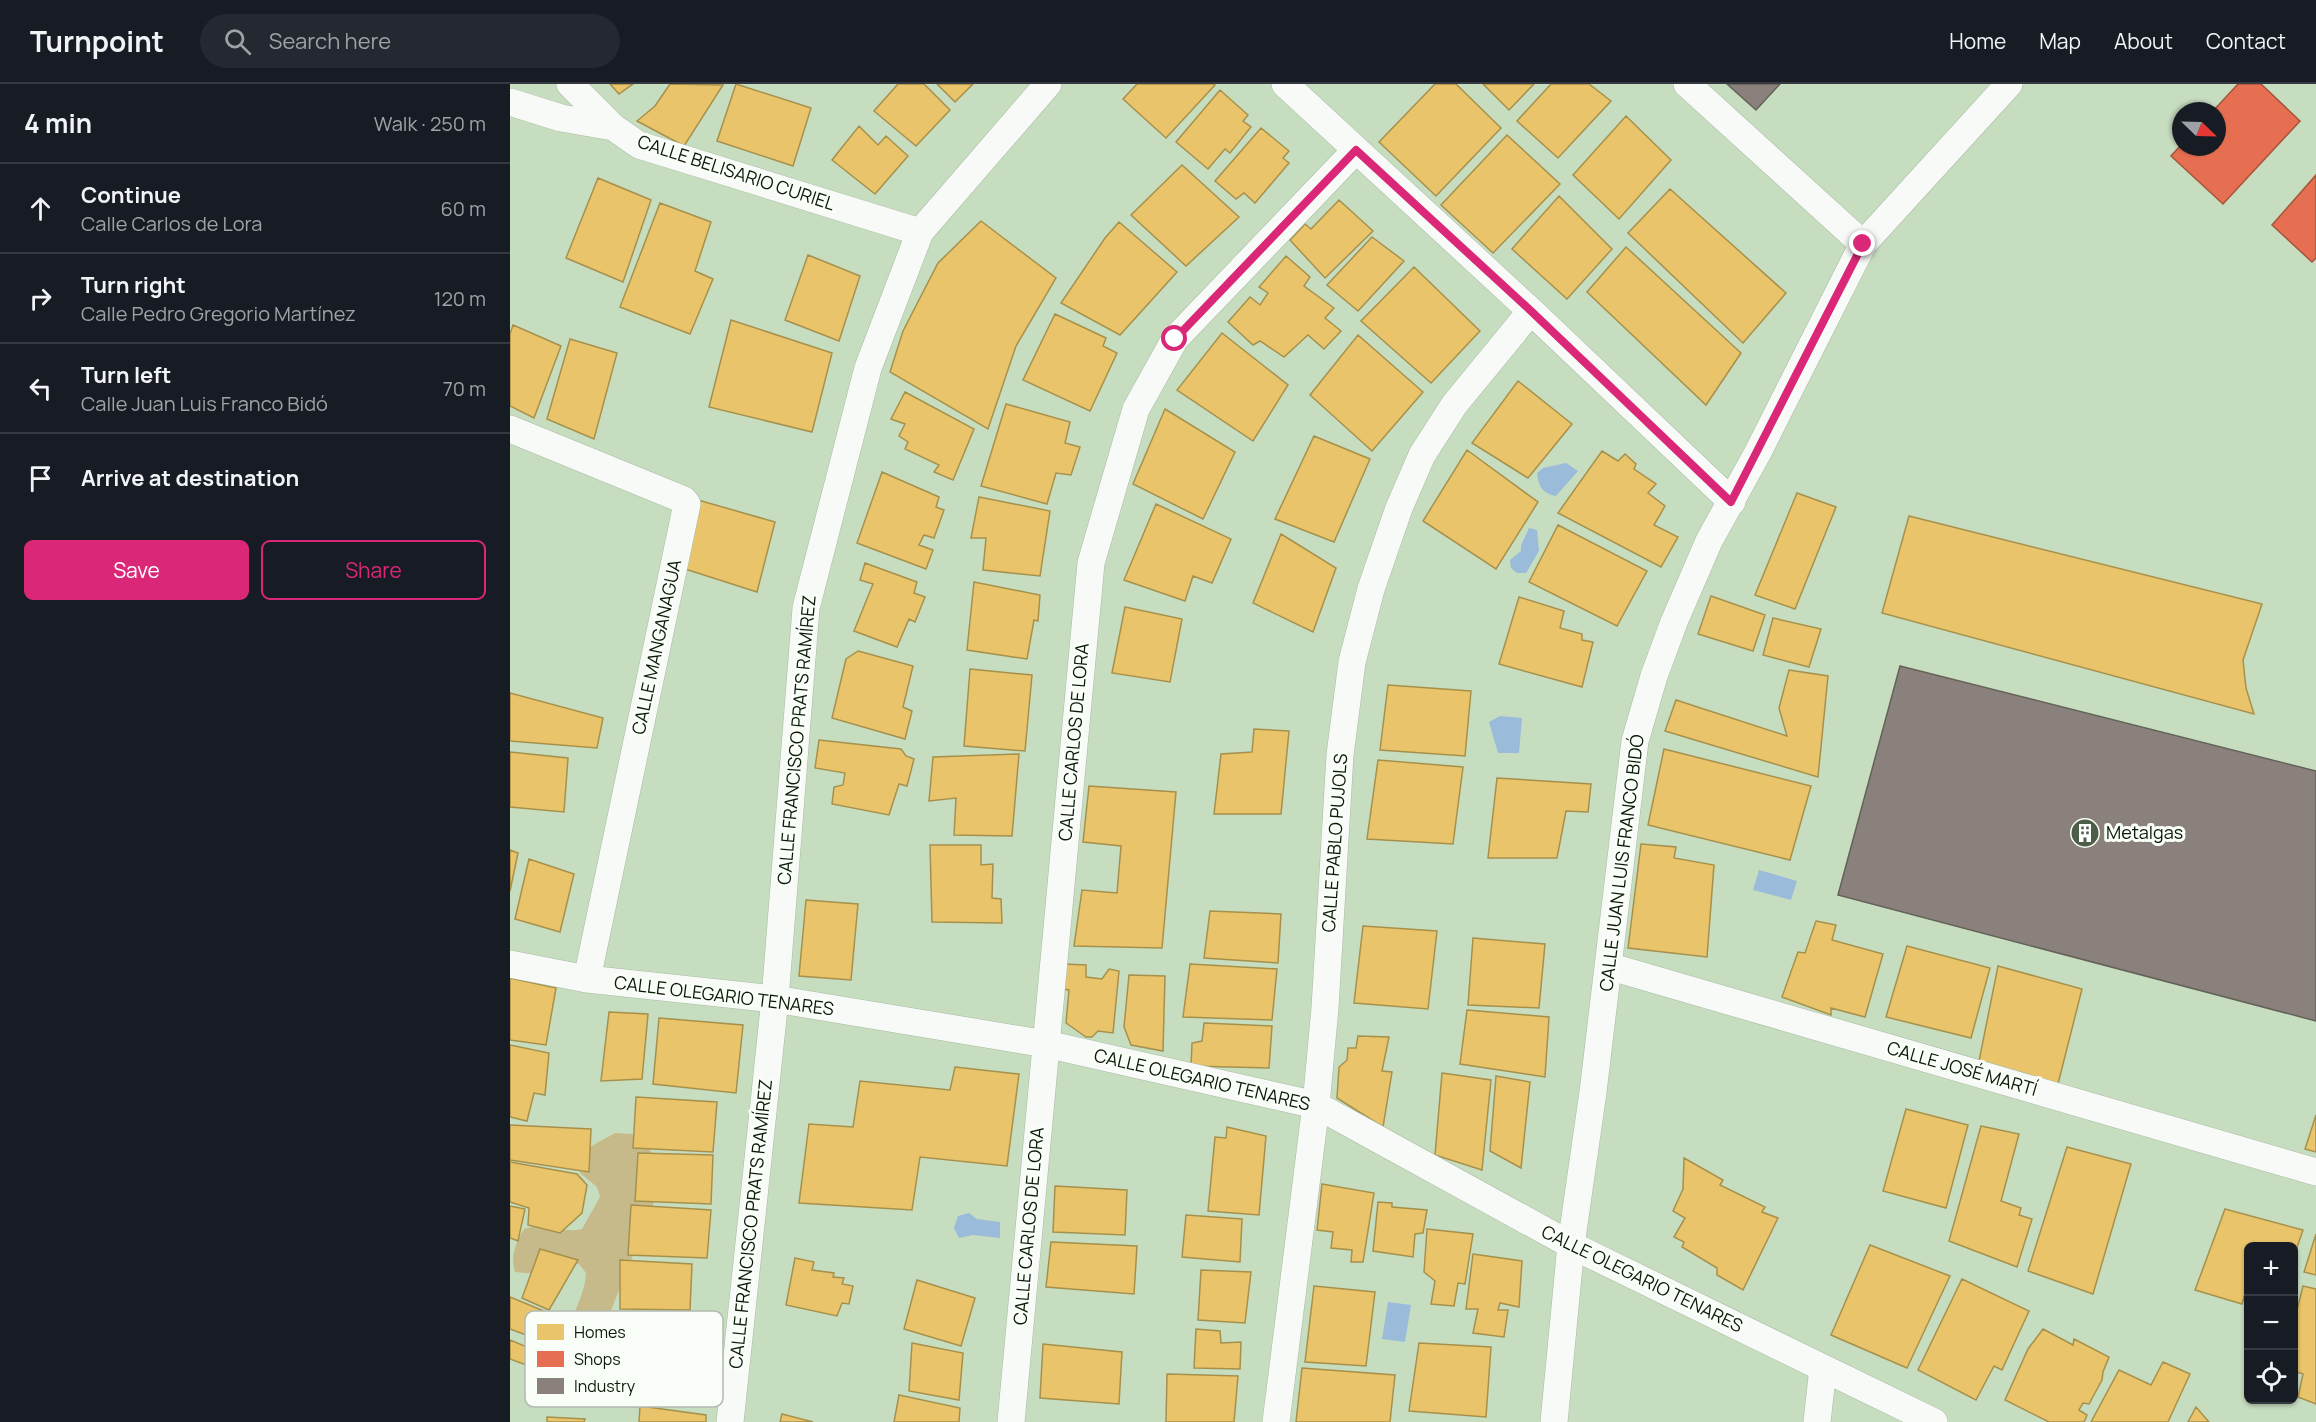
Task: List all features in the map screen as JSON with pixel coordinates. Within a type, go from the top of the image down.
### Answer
[{"type":"street","name":"CALLE BELISARIO CURIEL","points":[[570,84],[613,127],[639,145],[920,232]]},
{"type":"street","name":"CALLE FRANCISCO PRATS RAMÍREZ","points":[[730,1422],[775,999],[806,608],[868,368],[920,232],[1048,84]]},
{"type":"street","points":[[1285,84],[1531,311],[1731,502]]},
{"type":"street","points":[[1687,84],[1863,244]]},
{"type":"street","name":"CALLE JUAN LUIS FRANCO BIDÓ","points":[[1554,1422],[1571,1245],[1593,1092],[1635,741],[1654,676],[1674,622],[1709,541],[1863,244],[2009,84]]},
{"type":"street","points":[[510,102],[561,118],[613,127]]},
{"type":"street","name":"CALLE CARLOS DE LORA","points":[[1011,1422],[1091,563],[1136,409],[1175,339],[1356,150]]},
{"type":"street","name":"CALLE PABLO PUJOLS","points":[[1276,1422],[1316,1105],[1325,1008],[1340,755],[1352,662],[1371,589],[1399,508],[1422,455],[1454,405],[1531,311]]},
{"type":"street","name":"CALLE MANGANAGUA","points":[[510,429],[684,500],[687,504],[587,979]]},
{"type":"street","name":"CALLE OLEGARIO TENARES","points":[[510,964],[587,979],[775,999],[1046,1044],[1316,1105],[1571,1245],[1934,1422]]},
{"type":"street","name":"CALLE JOSÉ MARTÍ","points":[[1608,966],[2316,1172]]},
{"type":"street","points":[[1817,1422],[1823,1368]]},
{"type":"shaded area","points":[[615,1133],[632,1134],[643,1140],[650,1149],[657,1173],[653,1206],[611,1311],[575,1311],[586,1273],[579,1264],[569,1263],[537,1274],[515,1272],[514,1254],[516,1244],[524,1229],[539,1227],[582,1229],[600,1197],[597,1187],[580,1173],[583,1157],[595,1144]]},
{"type":"water","points":[[1566,463],[1578,471],[1556,496],[1544,491],[1540,486],[1537,473],[1543,468]]},
{"type":"water","points":[[1529,528],[1537,530],[1539,551],[1526,573],[1517,573],[1511,568],[1510,560],[1521,551],[1521,545]]},
{"type":"water","points":[[1500,716],[1522,718],[1519,753],[1498,753],[1489,722]]},
{"type":"water","points":[[1759,870],[1797,881],[1791,900],[1753,890]]},
{"type":"water","points":[[969,1213],[977,1219],[1000,1222],[1000,1238],[973,1235],[959,1238],[954,1228],[958,1216]]},
{"type":"water","points":[[1388,1302],[1411,1305],[1405,1342],[1382,1339]]},
{"type":"building: Homes","points":[[610,84],[633,84],[619,94]]},
{"type":"building: Homes","points":[[670,84],[723,85],[684,146],[637,121],[655,106]]},
{"type":"building: Homes","points":[[736,84],[811,108],[793,166],[717,141]]},
{"type":"building: Homes","points":[[898,84],[924,84],[950,110],[916,146],[874,111]]},
{"type":"building: Homes","points":[[937,84],[973,84],[955,102]]},
{"type":"building: Homes","points":[[1137,84],[1215,85],[1166,138],[1123,99]]},
{"type":"building: Homes","points":[[1435,84],[1456,84],[1501,128],[1436,196],[1379,142]]},
{"type":"building: Homes","points":[[1483,84],[1534,84],[1509,110]]},
{"type":"building: Homes","points":[[1551,84],[1589,84],[1611,101],[1558,158],[1517,121]]},
{"type":"building: Homes","points":[[1220,90],[1248,115],[1243,121],[1251,127],[1230,153],[1225,149],[1208,169],[1176,142]]},
{"type":"building: Homes","points":[[1626,116],[1671,160],[1619,219],[1573,175]]},
{"type":"building: Homes","points":[[859,126],[878,145],[886,136],[908,156],[875,194],[832,160]]},
{"type":"building: Homes","points":[[1261,128],[1289,151],[1283,158],[1289,163],[1255,203],[1244,193],[1236,199],[1215,181]]},
{"type":"building: Homes","points":[[1507,135],[1560,184],[1493,253],[1441,205]]},
{"type":"building: Homes","points":[[1182,165],[1239,217],[1186,266],[1131,215]]},
{"type":"building: Homes","points":[[598,178],[651,200],[623,282],[566,258]]},
{"type":"building: Homes","points":[[1670,189],[1786,293],[1743,343],[1628,233]]},
{"type":"building: Homes","points":[[1559,196],[1612,249],[1567,299],[1512,249]]},
{"type":"building: Homes","points":[[1339,200],[1373,231],[1325,278],[1290,240],[1305,224],[1311,229]]},
{"type":"building: Homes","points":[[660,203],[711,222],[695,271],[713,279],[690,334],[620,307]]},
{"type":"building: Homes","points":[[981,221],[1056,278],[1016,346],[988,429],[890,372],[903,331],[938,263]]},
{"type":"building: Homes","points":[[1119,222],[1177,272],[1120,335],[1061,303],[1105,238]]},
{"type":"building: Homes","points":[[1372,237],[1404,261],[1358,311],[1327,285]]},
{"type":"building: Homes","points":[[1626,247],[1741,353],[1706,405],[1587,292]]},
{"type":"building: Homes","points":[[808,255],[860,276],[839,341],[785,320]]},
{"type":"building: Homes","points":[[1286,256],[1310,277],[1304,286],[1334,308],[1325,318],[1341,331],[1324,349],[1308,335],[1284,357],[1260,341],[1253,345],[1228,322],[1250,297],[1260,305],[1268,293],[1259,287]]},
{"type":"building: Homes","points":[[1414,267],[1480,331],[1431,383],[1361,321]]},
{"type":"building: Homes","points":[[1055,314],[1106,338],[1103,346],[1117,353],[1090,411],[1023,380]]},
{"type":"building: Homes","points":[[731,320],[832,353],[812,432],[709,407]]},
{"type":"building: Homes","points":[[513,325],[561,346],[534,418],[510,406],[510,334]]},
{"type":"building: Homes","points":[[1222,333],[1288,385],[1253,441],[1177,390]]},
{"type":"building: Homes","points":[[1358,335],[1423,392],[1372,451],[1310,395]]},
{"type":"building: Homes","points":[[570,339],[617,353],[594,439],[547,419]]},
{"type":"building: Homes","points":[[1518,381],[1572,424],[1528,478],[1472,443]]},
{"type":"building: Homes","points":[[905,392],[974,429],[953,480],[934,472],[939,465],[905,449],[908,442],[899,436],[905,424],[891,419]]},
{"type":"building: Homes","points":[[1006,404],[1070,422],[1065,443],[1080,447],[1071,475],[1056,473],[1047,504],[981,486]]},
{"type":"building: Homes","points":[[1165,409],[1235,452],[1203,519],[1133,484]]},
{"type":"building: Homes","points":[[1314,436],[1370,459],[1334,542],[1275,519]]},
{"type":"building: Homes","points":[[1467,450],[1538,502],[1496,569],[1423,521]]},
{"type":"building: Homes","points":[[1602,451],[1618,461],[1625,454],[1636,464],[1634,469],[1656,484],[1648,493],[1665,506],[1654,525],[1678,537],[1661,567],[1558,513]]},
{"type":"building: Homes","points":[[882,472],[939,497],[936,507],[944,510],[934,538],[924,535],[919,545],[933,550],[926,569],[857,543]]},
{"type":"building: Homes","points":[[1797,493],[1836,507],[1795,609],[1755,595]]},
{"type":"building: Homes","points":[[979,497],[1050,511],[1040,576],[983,570],[986,538],[971,538]]},
{"type":"building: Homes","points":[[698,500],[775,522],[757,592],[685,569]]},
{"type":"building: Homes","points":[[1156,504],[1231,539],[1212,583],[1193,576],[1185,601],[1124,580]]},
{"type":"building: Homes","points":[[1909,516],[2262,604],[2243,660],[2246,688],[2254,714],[1882,613]]},
{"type":"building: Homes","points":[[1558,525],[1647,571],[1617,626],[1529,582]]},
{"type":"building: Homes","points":[[1281,534],[1336,568],[1313,632],[1253,603]]},
{"type":"building: Homes","points":[[865,563],[917,582],[914,593],[925,597],[915,622],[909,619],[897,647],[854,631],[873,584],[860,580]]},
{"type":"building: Homes","points":[[974,582],[1040,595],[1038,621],[1034,620],[1027,659],[967,650]]},
{"type":"building: Homes","points":[[1711,596],[1765,615],[1753,651],[1698,634]]},
{"type":"building: Homes","points":[[1519,597],[1564,611],[1560,628],[1582,634],[1582,640],[1593,642],[1582,687],[1499,664]]},
{"type":"building: Homes","points":[[1125,607],[1182,619],[1170,682],[1112,673]]},
{"type":"building: Homes","points":[[1773,618],[1821,629],[1809,667],[1763,655]]},
{"type":"building: Homes","points":[[858,651],[913,666],[903,707],[912,711],[905,739],[832,718],[846,659]]},
{"type":"building: Homes","points":[[970,669],[1032,675],[1025,751],[964,746]]},
{"type":"building: Homes","points":[[1789,670],[1828,676],[1818,777],[1665,731],[1676,700],[1787,736],[1779,708]]},
{"type":"building: Homes","points":[[1388,685],[1471,691],[1465,756],[1380,750]]},
{"type":"building: Homes","points":[[510,693],[603,718],[597,748],[510,741]]},
{"type":"building: Homes","points":[[1254,729],[1289,731],[1281,814],[1214,814],[1221,754],[1252,752]]},
{"type":"building: Homes","points":[[819,740],[901,749],[906,756],[914,759],[907,786],[899,784],[889,815],[832,804],[834,787],[843,785],[845,773],[815,768]]},
{"type":"building: Homes","points":[[1664,749],[1811,786],[1790,860],[1648,825]]},
{"type":"building: Homes","points":[[510,752],[568,758],[564,812],[510,807]]},
{"type":"building: Homes","points":[[1019,754],[1012,836],[954,835],[956,798],[929,801],[933,757]]},
{"type":"building: Homes","points":[[1378,760],[1463,767],[1453,844],[1367,839]]},
{"type":"building: Homes","points":[[1497,778],[1591,784],[1588,812],[1566,811],[1557,858],[1488,858]]},
{"type":"building: Homes","points":[[1089,786],[1176,792],[1162,948],[1074,946],[1082,890],[1117,893],[1121,846],[1083,842]]},
{"type":"building: Homes","points":[[1641,844],[1676,847],[1674,858],[1714,865],[1707,957],[1628,948]]},
{"type":"building: Homes","points":[[930,845],[981,845],[981,865],[993,864],[992,898],[1001,899],[1002,923],[932,922]]},
{"type":"building: Homes","points":[[510,850],[518,853],[510,891]]},
{"type":"building: Homes","points":[[529,859],[574,874],[560,932],[515,919]]},
{"type":"building: Homes","points":[[806,900],[858,904],[851,980],[799,976]]},
{"type":"building: Homes","points":[[1210,911],[1281,914],[1278,963],[1204,958]]},
{"type":"building: Homes","points":[[1816,921],[1836,925],[1832,940],[1883,954],[1865,1017],[1831,1008],[1831,1015],[1782,997],[1798,952],[1805,953]]},
{"type":"building: Homes","points":[[1363,926],[1437,931],[1428,1009],[1354,1003]]},
{"type":"building: Homes","points":[[1473,938],[1545,944],[1539,1008],[1468,1005]]},
{"type":"building: Homes","points":[[1907,946],[1990,968],[1971,1038],[1886,1017]]},
{"type":"building: Homes","points":[[1064,964],[1086,965],[1086,977],[1102,979],[1109,969],[1119,971],[1113,1033],[1098,1031],[1092,1037],[1086,1037],[1066,1023],[1069,990],[1062,989]]},
{"type":"building: Homes","points":[[1190,964],[1277,969],[1272,1020],[1183,1017]]},
{"type":"building: Homes","points":[[1998,966],[2082,989],[2058,1084],[1979,1061]]},
{"type":"building: Homes","points":[[1129,975],[1165,976],[1163,1051],[1131,1045],[1124,1027]]},
{"type":"building: Homes","points":[[510,978],[556,988],[546,1045],[510,1040]]},
{"type":"building: Homes","points":[[1467,1010],[1549,1017],[1545,1077],[1460,1064]]},
{"type":"building: Homes","points":[[609,1012],[648,1014],[642,1079],[601,1081]]},
{"type":"building: Homes","points":[[659,1018],[743,1025],[736,1093],[653,1084]]},
{"type":"building: Homes","points":[[1204,1023],[1272,1026],[1269,1068],[1191,1066],[1192,1043],[1202,1041]]},
{"type":"building: Homes","points":[[1358,1036],[1389,1037],[1382,1071],[1392,1072],[1383,1127],[1337,1098],[1339,1067],[1347,1060],[1348,1048],[1356,1048]]},
{"type":"building: Homes","points":[[510,1045],[549,1053],[545,1095],[534,1093],[527,1121],[510,1117]]},
{"type":"building: Homes","points":[[955,1067],[1019,1074],[1007,1166],[920,1157],[912,1210],[799,1203],[809,1124],[853,1127],[860,1081],[950,1090]]},
{"type":"building: Homes","points":[[1442,1073],[1491,1080],[1482,1170],[1435,1155]]},
{"type":"building: Homes","points":[[1496,1076],[1530,1082],[1521,1168],[1490,1151]]},
{"type":"building: Homes","points":[[636,1097],[717,1102],[713,1152],[633,1148]]},
{"type":"building: Homes","points":[[1906,1109],[1968,1125],[1946,1208],[1883,1191]]},
{"type":"building: Homes","points":[[2316,1115],[2316,1152],[2305,1149]]},
{"type":"building: Homes","points":[[510,1125],[591,1129],[589,1172],[510,1160]]},
{"type":"building: Homes","points":[[1981,1126],[2019,1134],[2001,1201],[2021,1208],[2019,1215],[2032,1219],[2017,1267],[1949,1241]]},
{"type":"building: Homes","points":[[1227,1127],[1266,1136],[1259,1215],[1208,1211],[1215,1137],[1226,1138]]},
{"type":"building: Homes","points":[[2067,1147],[2131,1164],[2093,1294],[2028,1271]]},
{"type":"building: Homes","points":[[638,1153],[713,1155],[711,1204],[635,1201]]},
{"type":"building: Homes","points":[[1684,1158],[1723,1180],[1720,1185],[1765,1207],[1762,1212],[1778,1218],[1743,1290],[1717,1275],[1717,1268],[1682,1247],[1684,1242],[1674,1237],[1685,1218],[1673,1211],[1683,1189]]},
{"type":"building: Homes","points":[[510,1162],[577,1174],[587,1185],[582,1213],[560,1233],[528,1225],[529,1208],[510,1202]]},
{"type":"building: Homes","points":[[1322,1184],[1374,1193],[1363,1262],[1351,1262],[1352,1250],[1331,1248],[1333,1232],[1317,1230]]},
{"type":"building: Homes","points":[[1055,1186],[1127,1190],[1125,1235],[1053,1232]]},
{"type":"building: Homes","points":[[1378,1202],[1392,1203],[1392,1207],[1427,1210],[1423,1233],[1415,1234],[1413,1257],[1373,1251]]},
{"type":"building: Homes","points":[[631,1205],[711,1210],[707,1258],[628,1255]]},
{"type":"building: Homes","points":[[510,1206],[525,1209],[518,1241],[510,1238]]},
{"type":"building: Homes","points":[[2225,1209],[2303,1230],[2298,1244],[2298,1242],[2244,1242],[2242,1304],[2195,1290]]},
{"type":"building: Homes","points":[[1186,1215],[1242,1219],[1240,1262],[1182,1257]]},
{"type":"building: Homes","points":[[1427,1229],[1473,1234],[1465,1284],[1458,1283],[1454,1306],[1431,1304],[1435,1281],[1424,1272]]},
{"type":"building: Homes","points":[[2316,1234],[2316,1275],[2304,1272]]},
{"type":"building: Homes","points":[[1051,1242],[1137,1246],[1134,1294],[1046,1287]]},
{"type":"building: Homes","points":[[1870,1245],[1950,1276],[1907,1368],[1831,1335]]},
{"type":"building: Homes","points":[[540,1249],[578,1260],[549,1310],[522,1298]]},
{"type":"building: Homes","points":[[1473,1254],[1522,1261],[1519,1307],[1500,1303],[1498,1310],[1508,1310],[1504,1337],[1473,1333],[1478,1309],[1466,1309]]},
{"type":"building: Homes","points":[[795,1258],[814,1262],[812,1270],[834,1273],[833,1277],[844,1278],[842,1284],[853,1286],[849,1304],[842,1303],[837,1316],[786,1305]]},
{"type":"building: Homes","points":[[620,1260],[692,1264],[690,1310],[620,1309]]},
{"type":"building: Homes","points":[[1201,1270],[1251,1272],[1245,1323],[1198,1320]]},
{"type":"building: Homes","points":[[1962,1279],[2029,1311],[2002,1370],[1994,1366],[1976,1400],[1918,1370]]},
{"type":"building: Homes","points":[[917,1280],[975,1298],[961,1346],[904,1329]]},
{"type":"building: Homes","points":[[1314,1286],[1375,1292],[1366,1366],[1305,1362]]},
{"type":"building: Homes","points":[[2303,1286],[2316,1289],[2316,1404],[2298,1397],[2303,1374],[2298,1372],[2298,1306]]},
{"type":"building: Homes","points":[[510,1297],[544,1311],[525,1311],[525,1335],[510,1329]]},
{"type":"building: Homes","points":[[1196,1329],[1220,1331],[1221,1343],[1241,1342],[1240,1369],[1194,1368]]},
{"type":"building: Homes","points":[[2043,1329],[2073,1345],[2074,1339],[2109,1357],[2102,1380],[2089,1404],[2083,1403],[2079,1410],[2087,1415],[2084,1422],[2049,1422],[2005,1400],[2028,1349]]},
{"type":"building: Homes","points":[[510,1340],[525,1346],[525,1365],[510,1359]]},
{"type":"building: Homes","points":[[912,1343],[963,1353],[959,1400],[909,1391]]},
{"type":"building: Homes","points":[[1419,1343],[1491,1347],[1486,1417],[1409,1411]]},
{"type":"building: Homes","points":[[1043,1344],[1122,1352],[1119,1404],[1040,1398]]},
{"type":"building: Homes","points":[[2163,1362],[2190,1374],[2168,1422],[2091,1422],[2119,1370],[2151,1385]]},
{"type":"building: Homes","points":[[1302,1368],[1395,1375],[1390,1422],[1296,1422]]},
{"type":"building: Homes","points":[[1167,1374],[1238,1376],[1234,1422],[1166,1422]]},
{"type":"building: Homes","points":[[899,1395],[960,1408],[959,1422],[894,1422]]},
{"type":"building: Homes","points":[[640,1407],[706,1415],[706,1422],[639,1422]]},
{"type":"building: Homes","points":[[2196,1407],[2209,1422],[2188,1422]]},
{"type":"building: Homes","points":[[782,1414],[813,1422],[780,1422]]},
{"type":"building: Homes","points":[[547,1417],[585,1419],[584,1422],[547,1422]]},
{"type":"building: Shops","points":[[2238,84],[2261,84],[2300,121],[2223,204],[2171,156],[2226,156],[2226,102],[2221,102]]},
{"type":"building: Shops","points":[[2316,175],[2316,258],[2312,262],[2272,225]]},
{"type":"building: Industry","points":[[1727,84],[1780,84],[1756,110]]},
{"type":"building: Industry","name":"Metalgas","points":[[1900,666],[2316,771],[2316,1021],[1838,895]]},
{"type":"place","name":"Metalgas","points":[[2085,833]]},
{"type":"route","points":[[1175,339],[1356,150],[1531,311],[1731,502],[1863,244]]}]
